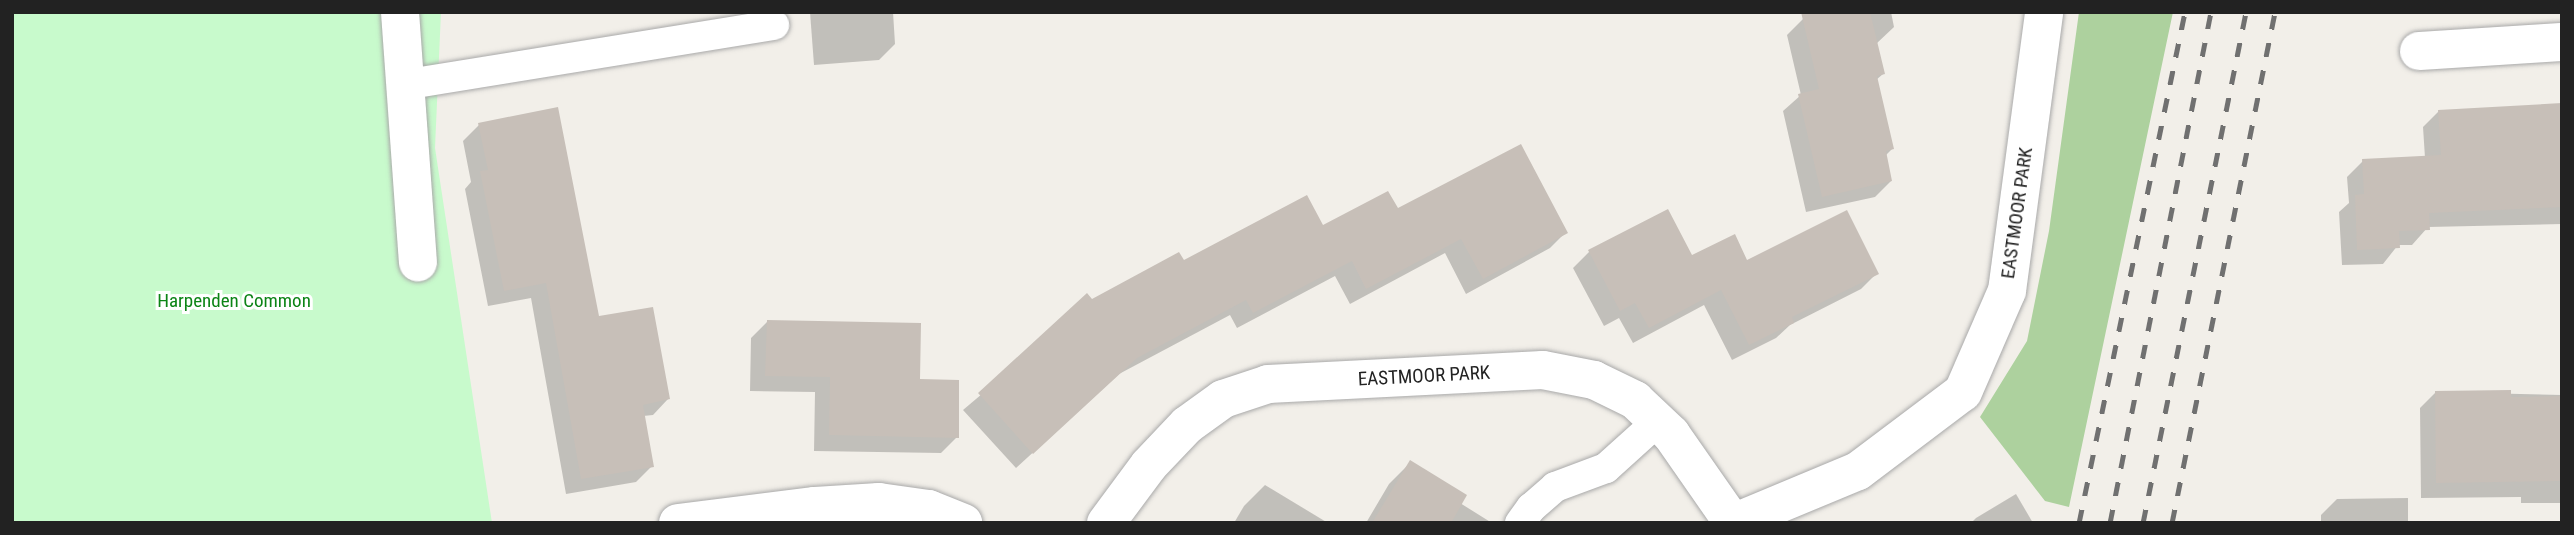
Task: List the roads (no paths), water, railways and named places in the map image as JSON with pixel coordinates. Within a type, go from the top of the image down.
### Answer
[{"type":"street","points":[[400,12],[403,85],[418,262]]},
{"type":"street","name":"EASTMOOR PARK","points":[[1106,523],[1149,465],[1187,425],[1223,399],[1268,384],[1543,370],[1594,380],[1635,400],[1671,433],[1733,523],[1858,471],[1963,392],[2007,291],[2044,12]]},
{"type":"street","points":[[2419,51],[2562,42]]},
{"type":"street","points":[[678,523],[815,506],[879,502],[929,509],[963,523]]},
{"type":"lane","points":[[403,85],[774,25]]},
{"type":"lane","points":[[1520,523],[1555,487],[1606,468],[1658,421]]},
{"type":"railway","points":[[2079,523],[2185,12]]},
{"type":"railway","points":[[2110,523],[2211,12]]},
{"type":"railway","points":[[2143,523],[2246,12]]},
{"type":"railway","points":[[2172,523],[2275,12]]},
{"type":"park label","name":"Harpenden Common","points":[[234,301]]}]
